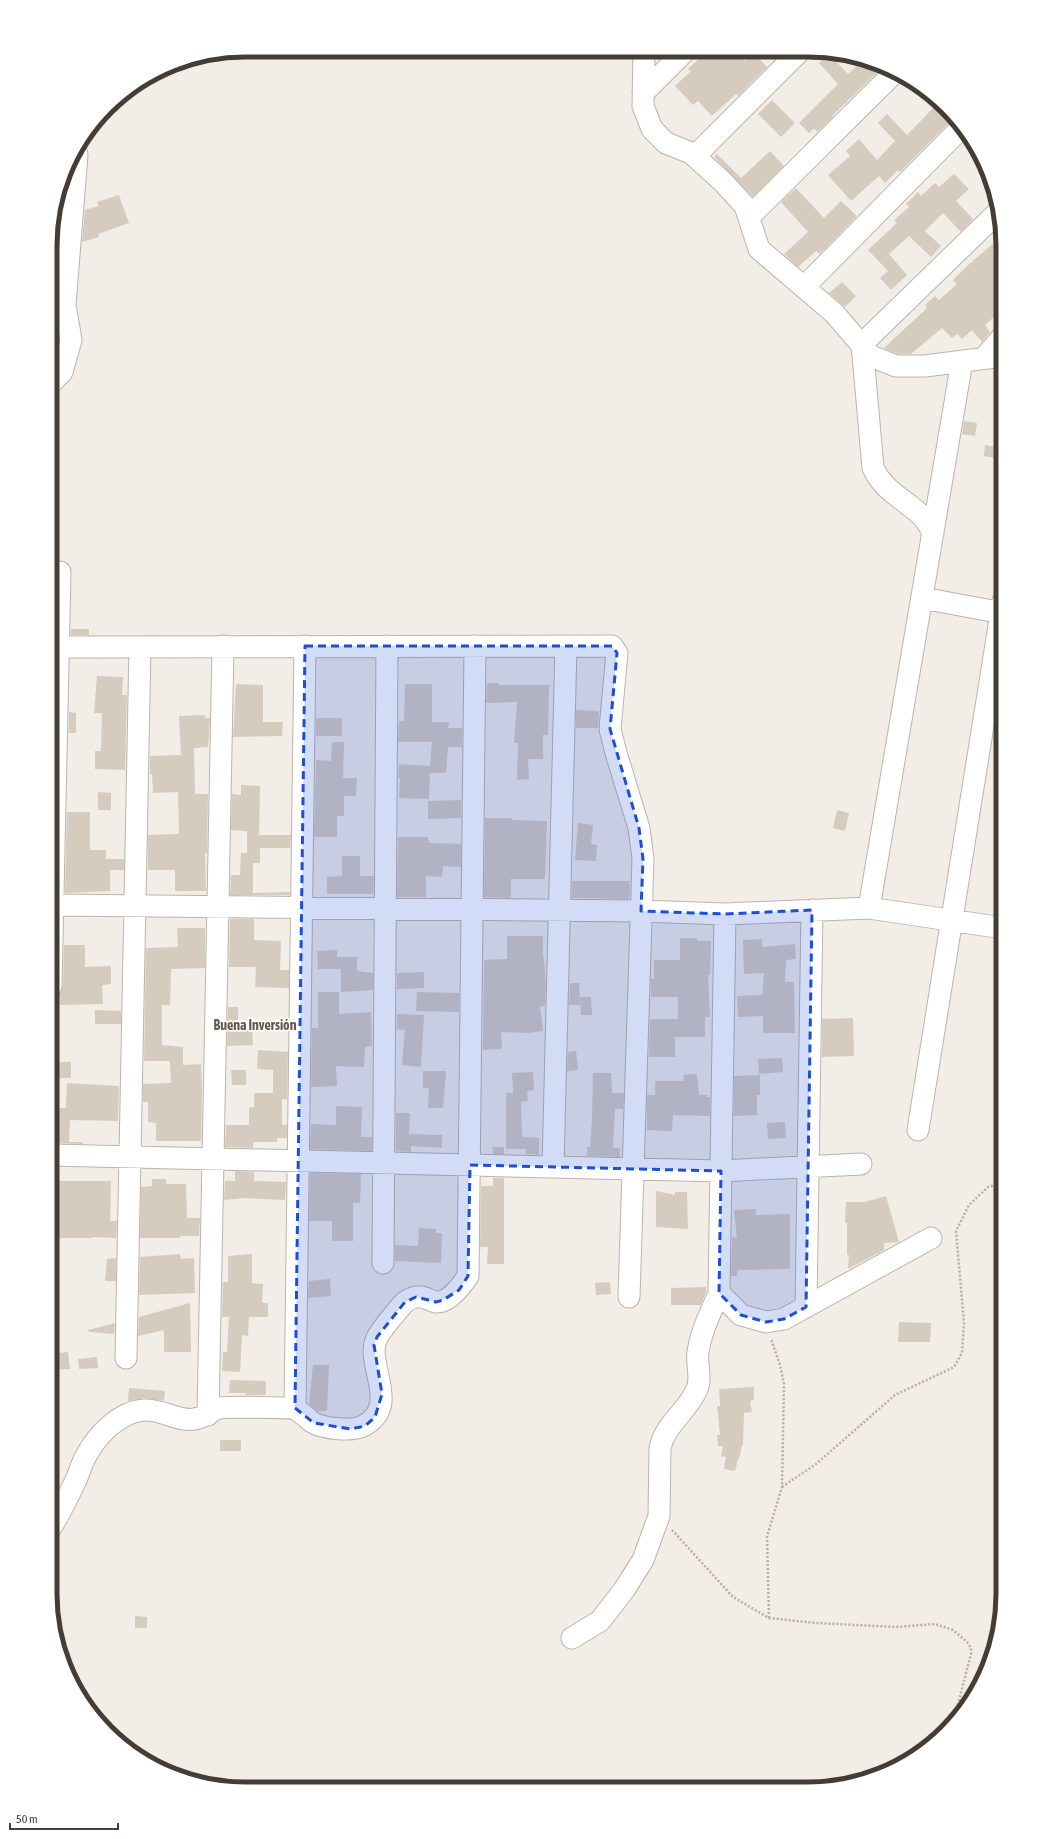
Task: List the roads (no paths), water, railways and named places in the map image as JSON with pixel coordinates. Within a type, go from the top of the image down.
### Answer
[{"type":"street","points":[[644,57],[643,106],[652,128],[666,143],[695,156],[723,182],[745,206],[759,248],[834,313],[871,356],[896,366],[925,366],[993,357]]},
{"type":"street","points":[[643,94],[679,57]]},
{"type":"street","points":[[695,156],[794,57]]},
{"type":"street","points":[[749,217],[891,76]]},
{"type":"street","points":[[804,287],[958,131]]},
{"type":"street","points":[[57,377],[62,372],[71,340],[65,305],[77,161]]},
{"type":"street","points":[[862,344],[993,216]]},
{"type":"street","points":[[862,344],[873,468],[879,481],[924,518],[933,533]]},
{"type":"street","points":[[869,908],[962,361]]},
{"type":"street","points":[[57,697],[60,572]]},
{"type":"street","points":[[922,598],[996,608]]},
{"type":"street","points":[[208,1415],[223,646]]},
{"type":"street","points":[[295,1408],[305,646]]},
{"type":"street","points":[[383,1263],[387,646]]},
{"type":"street","points":[[57,1517],[86,1456],[101,1435],[113,1423],[127,1415],[143,1410],[161,1411],[182,1418],[194,1420],[208,1415],[220,1408],[295,1408],[314,1423],[333,1428],[350,1429],[364,1426],[375,1417],[380,1408],[382,1394],[374,1345],[377,1337],[405,1302],[416,1296],[424,1297],[436,1302],[443,1300],[459,1290],[468,1276],[475,646]]},
{"type":"street","points":[[553,1167],[566,646]]},
{"type":"street","points":[[57,647],[612,646],[617,653],[610,729],[639,828],[643,859],[630,1297]]},
{"type":"street","points":[[918,1130],[996,646]]},
{"type":"street","points":[[126,1358],[140,647]]},
{"type":"street","points":[[57,905],[642,911],[724,914],[869,908],[996,927]]},
{"type":"street","points":[[806,1307],[812,910]]},
{"type":"street","points":[[572,1638],[600,1621],[624,1590],[643,1560],[659,1516],[660,1448],[662,1437],[669,1426],[693,1397],[698,1387],[698,1353],[703,1331],[719,1293],[724,914]]},
{"type":"street","points":[[57,1155],[721,1171],[861,1164]]},
{"type":"street","points":[[719,1293],[741,1315],[766,1322],[784,1319],[931,1238]]},
{"type":"district","name":"Buena Inversión","points":[[255,1025]]}]
